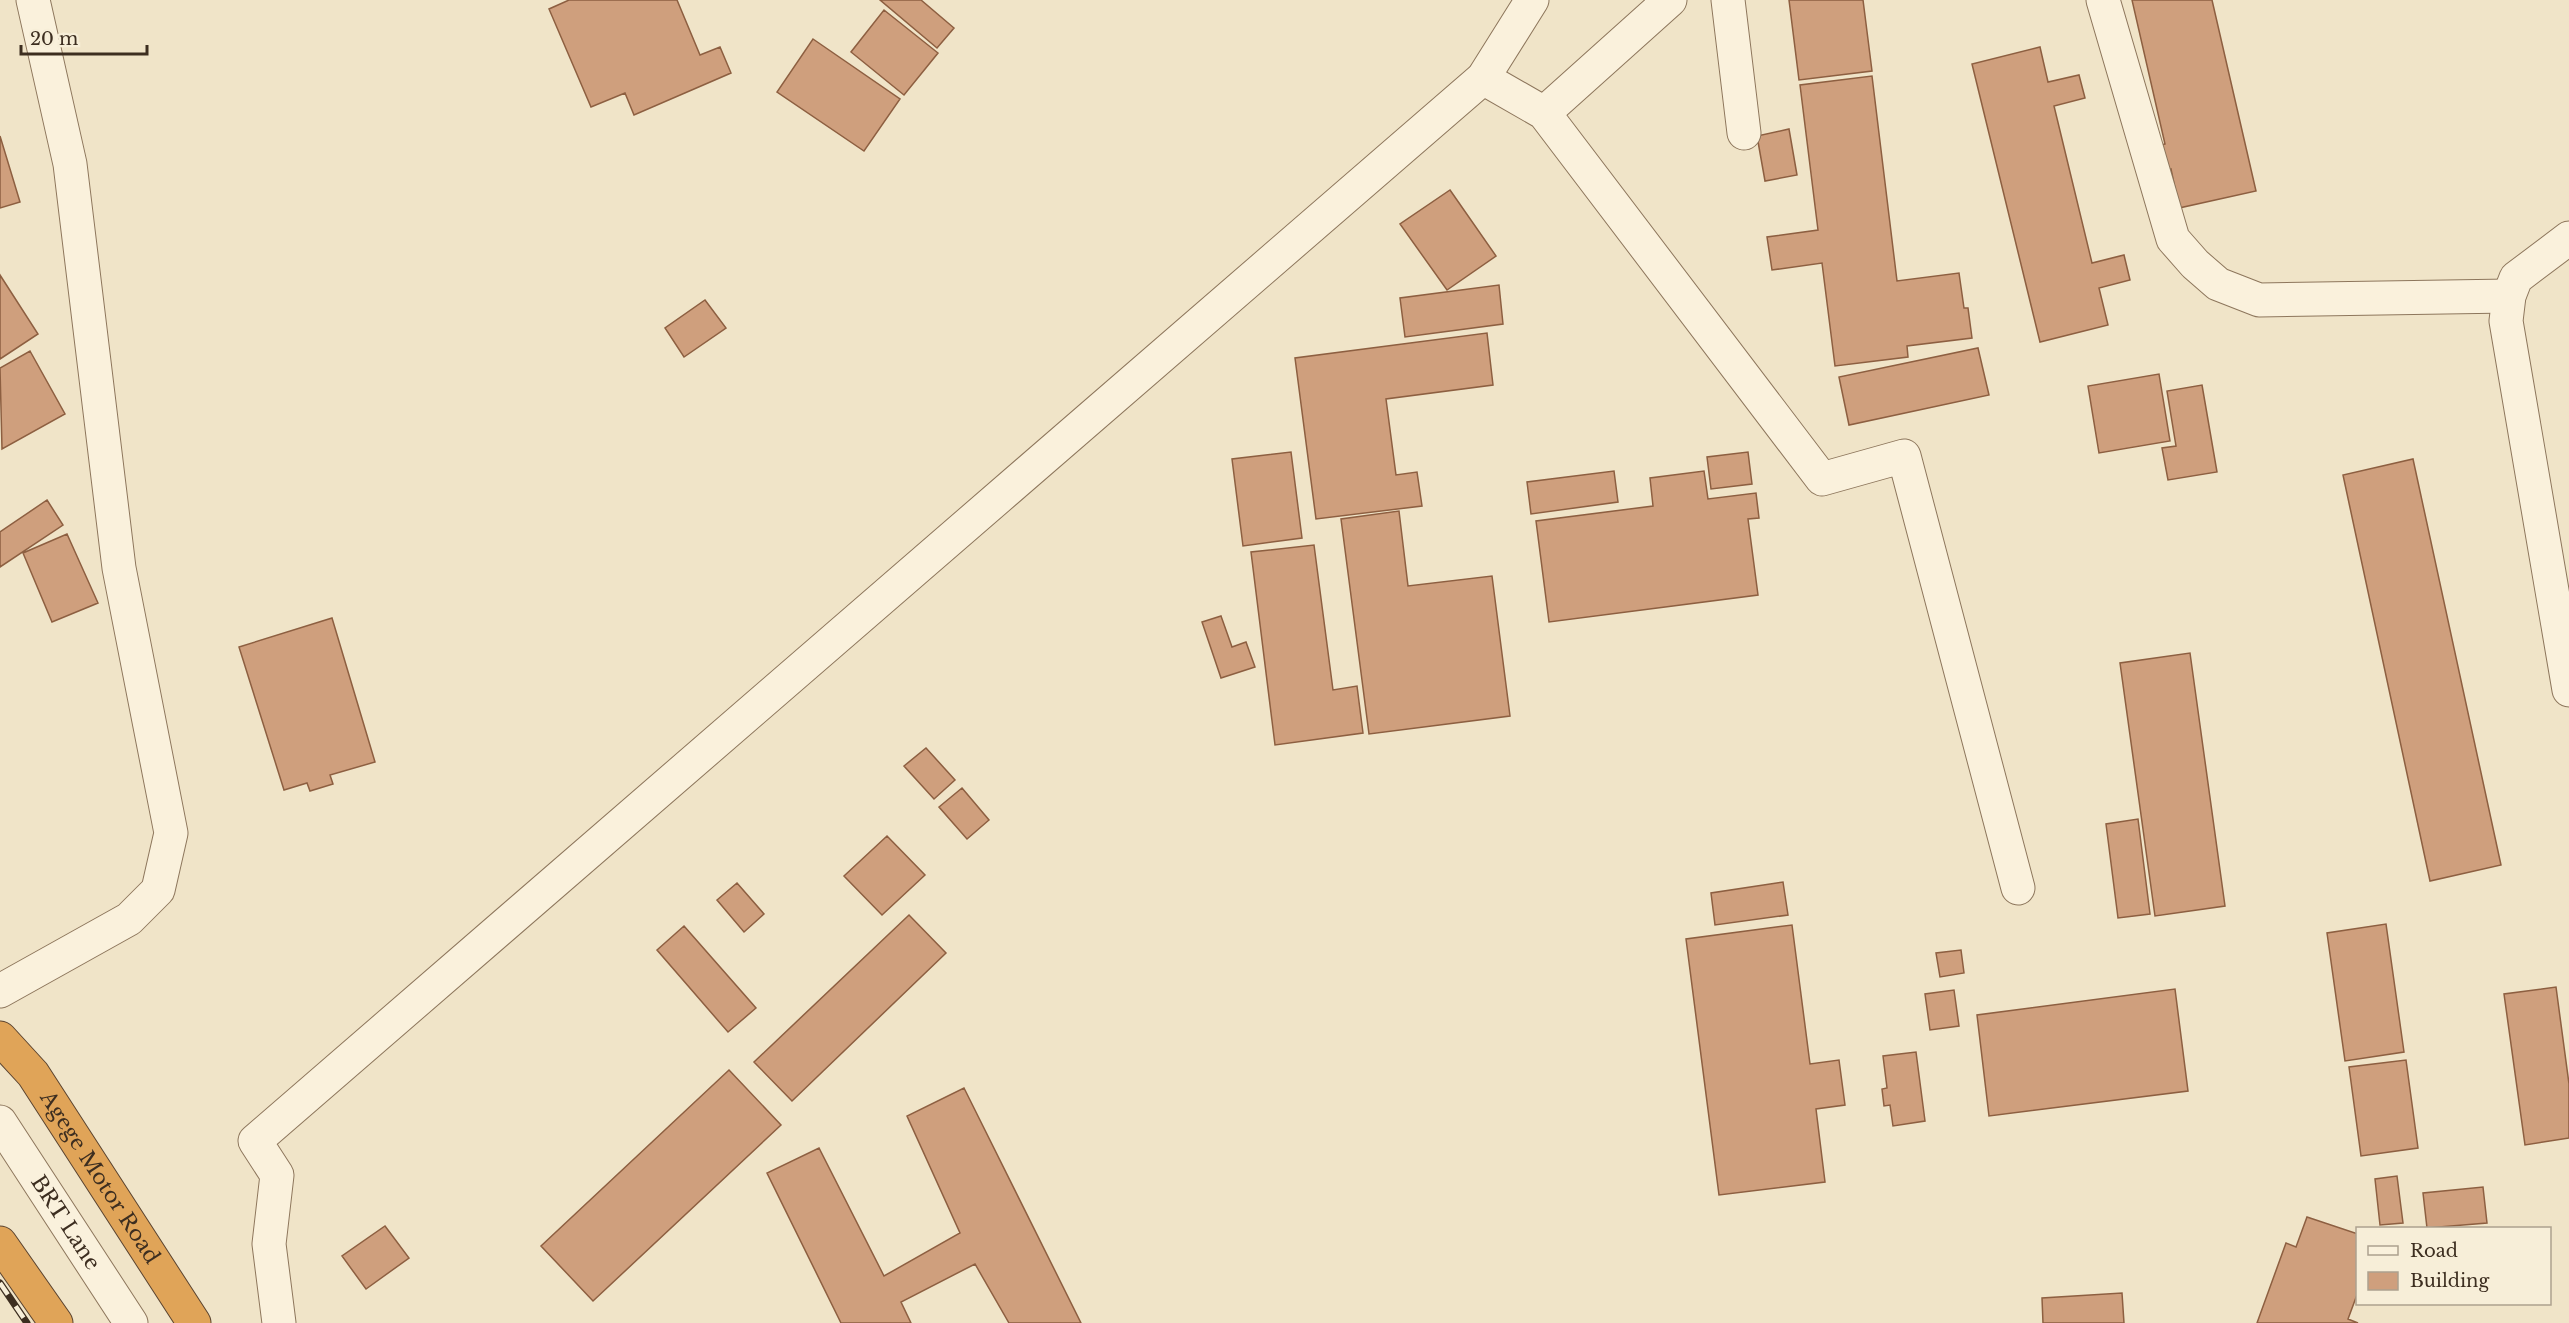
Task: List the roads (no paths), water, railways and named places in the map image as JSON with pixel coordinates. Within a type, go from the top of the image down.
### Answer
[{"type":"highway","name":"Agege Motor Road","points":[[0,1038],[33,1074],[194,1323]]},
{"type":"highway","points":[[0,1243],[56,1323]]},
{"type":"street","points":[[0,991],[129,919],[158,890],[171,833],[119,568],[70,164],[33,0]]},
{"type":"street","points":[[279,1323],[269,1244],[277,1175],[255,1141],[1483,78],[1532,0]]},
{"type":"street","points":[[1544,113],[1670,0]]},
{"type":"street","points":[[1728,0],[1744,132]]},
{"type":"street","points":[[2103,0],[2173,239],[2195,264],[2218,284],[2259,300],[2509,296]]},
{"type":"street","points":[[1483,78],[1544,113],[1822,479],[1904,456],[2018,888]]},
{"type":"street","points":[[2569,238],[2516,278],[2509,296],[2506,321],[2569,690]]},
{"type":"street","name":"BRT Lane","points":[[0,1122],[131,1323]]},
{"type":"railway","points":[[0,1283],[27,1323]]}]
